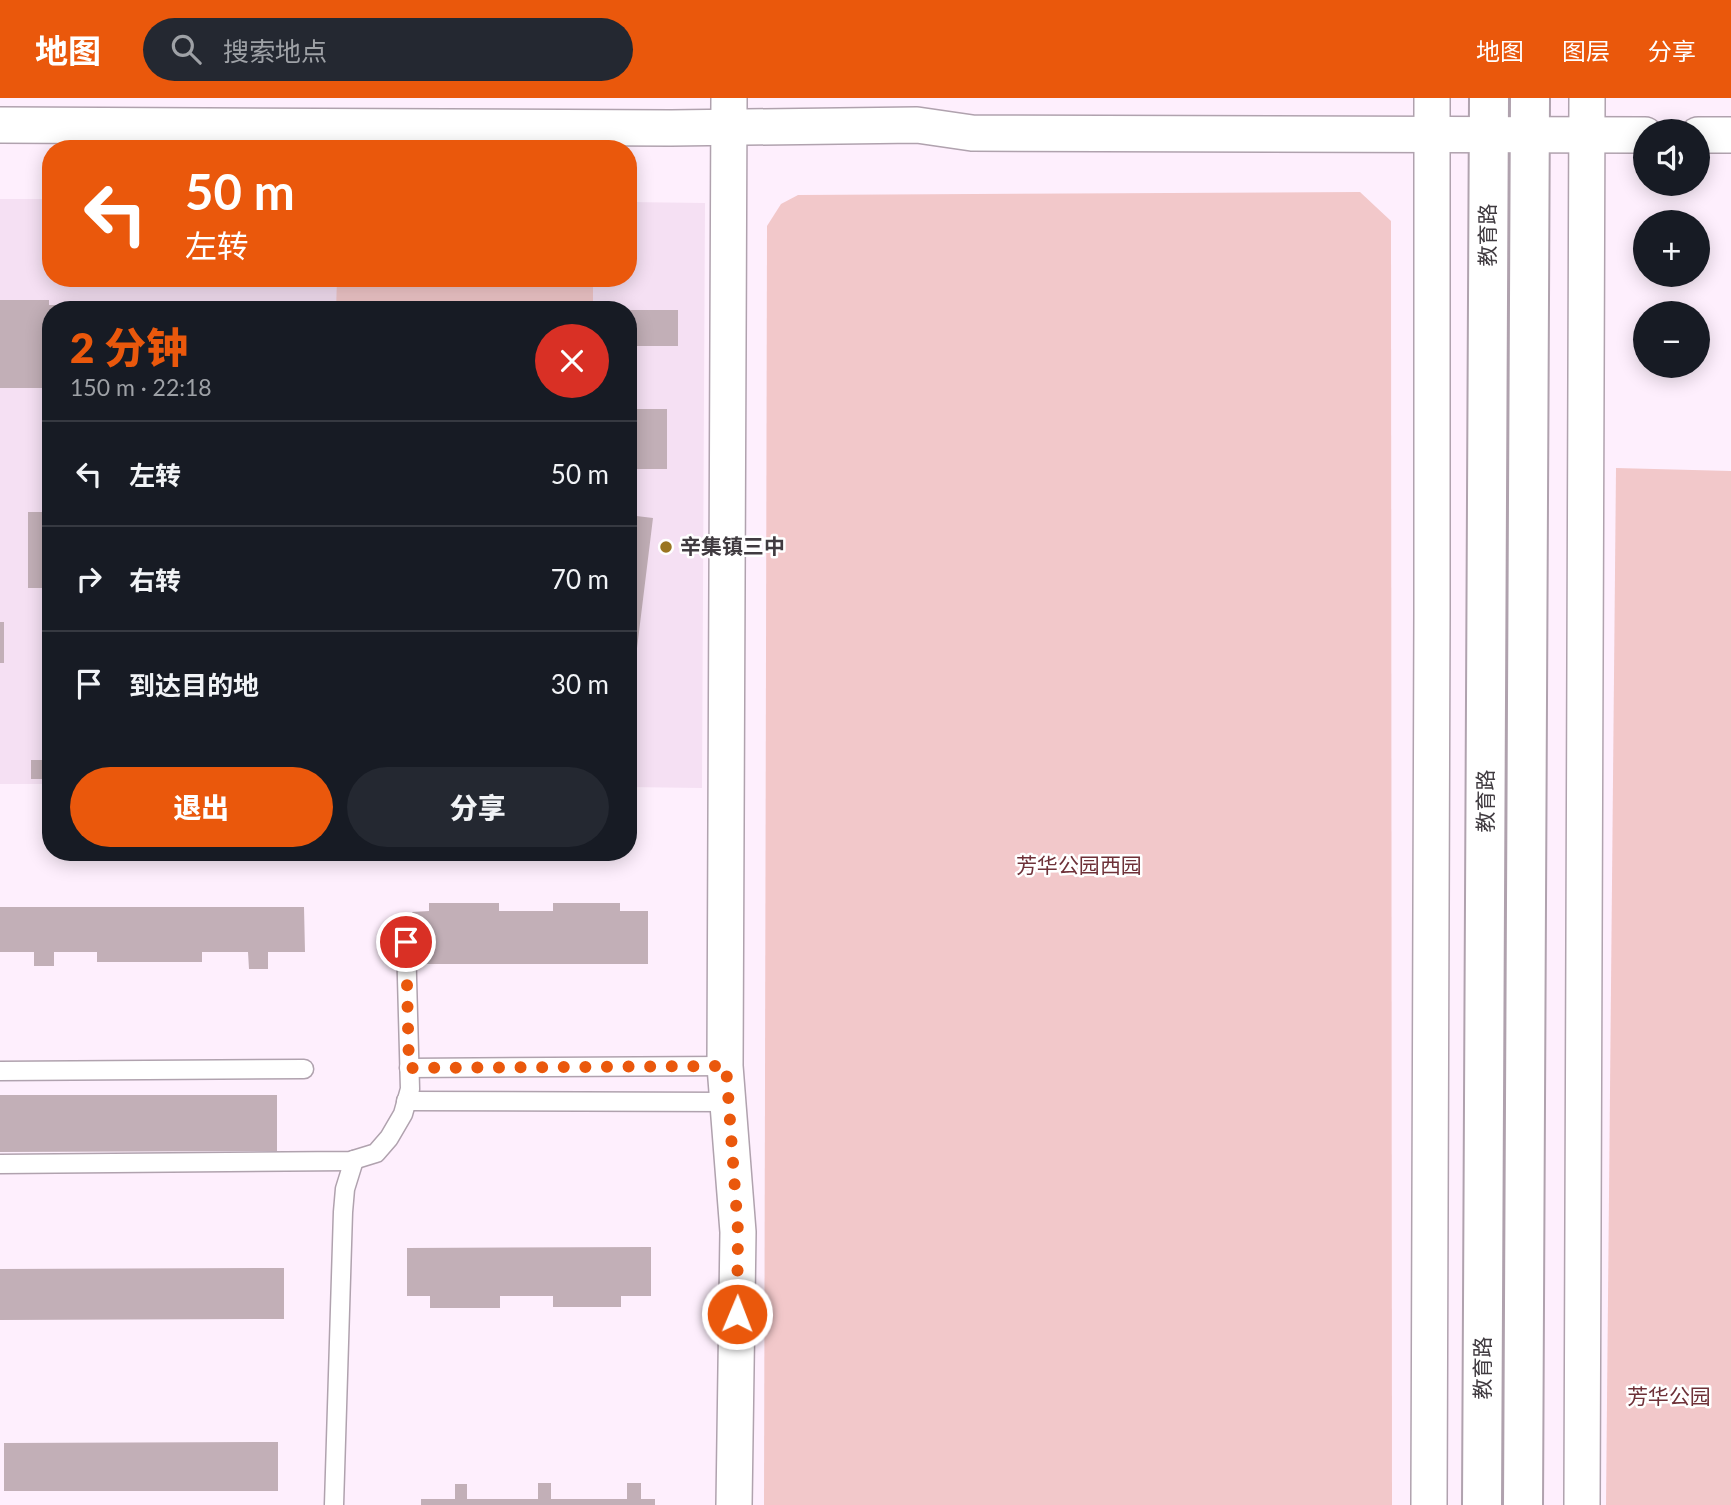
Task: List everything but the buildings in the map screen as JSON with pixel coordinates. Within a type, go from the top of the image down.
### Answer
[{"type":"main road","name":"教育路","points":[[1482,1505],[1489,116]]},
{"type":"main road","name":"教育路","points":[[1523,1505],[1530,116]]},
{"type":"street","points":[[1429,1505],[1432,98]]},
{"type":"street","points":[[1582,1505],[1587,98]]},
{"type":"street","points":[[729,113],[726,1066],[738,1231],[734,1505]]},
{"type":"street","points":[[0,125],[729,113],[917,125],[972,133],[1432,135],[1489,116],[1530,116],[1587,135],[1633,135]]},
{"type":"street","points":[[1710,135],[1731,135]]},
{"type":"lane","points":[[0,1164],[354,1160],[376,1153],[389,1138],[403,1114],[410,1088],[406,942]]},
{"type":"lane","points":[[409,1068],[726,1066]]},
{"type":"lane","points":[[0,1071],[304,1069]]},
{"type":"lane","points":[[407,1101],[728,1102]]},
{"type":"lane","points":[[334,1505],[343,1212],[345,1189],[354,1160]]},
{"type":"shaded area","name":"辛集镇三中","points":[[0,199],[42,199],[42,287],[637,287],[637,202],[705,203],[702,788],[637,787],[637,301],[42,301],[42,784],[0,784]]},
{"type":"green space","name":"芳华公园西园","points":[[1360,192],[1391,221],[1392,1505],[764,1505],[767,226],[781,204],[798,195]]},
{"type":"green space","points":[[337,287],[593,287],[593,301],[336,301]]},
{"type":"green space","name":"芳华公园","points":[[1616,468],[1731,471],[1731,1505],[1606,1505]]},
{"type":"place","name":"辛集镇三中","points":[[666,547]]},
{"type":"route","points":[[406,942],[409,1068],[726,1066],[738,1231],[737,1314]]}]
